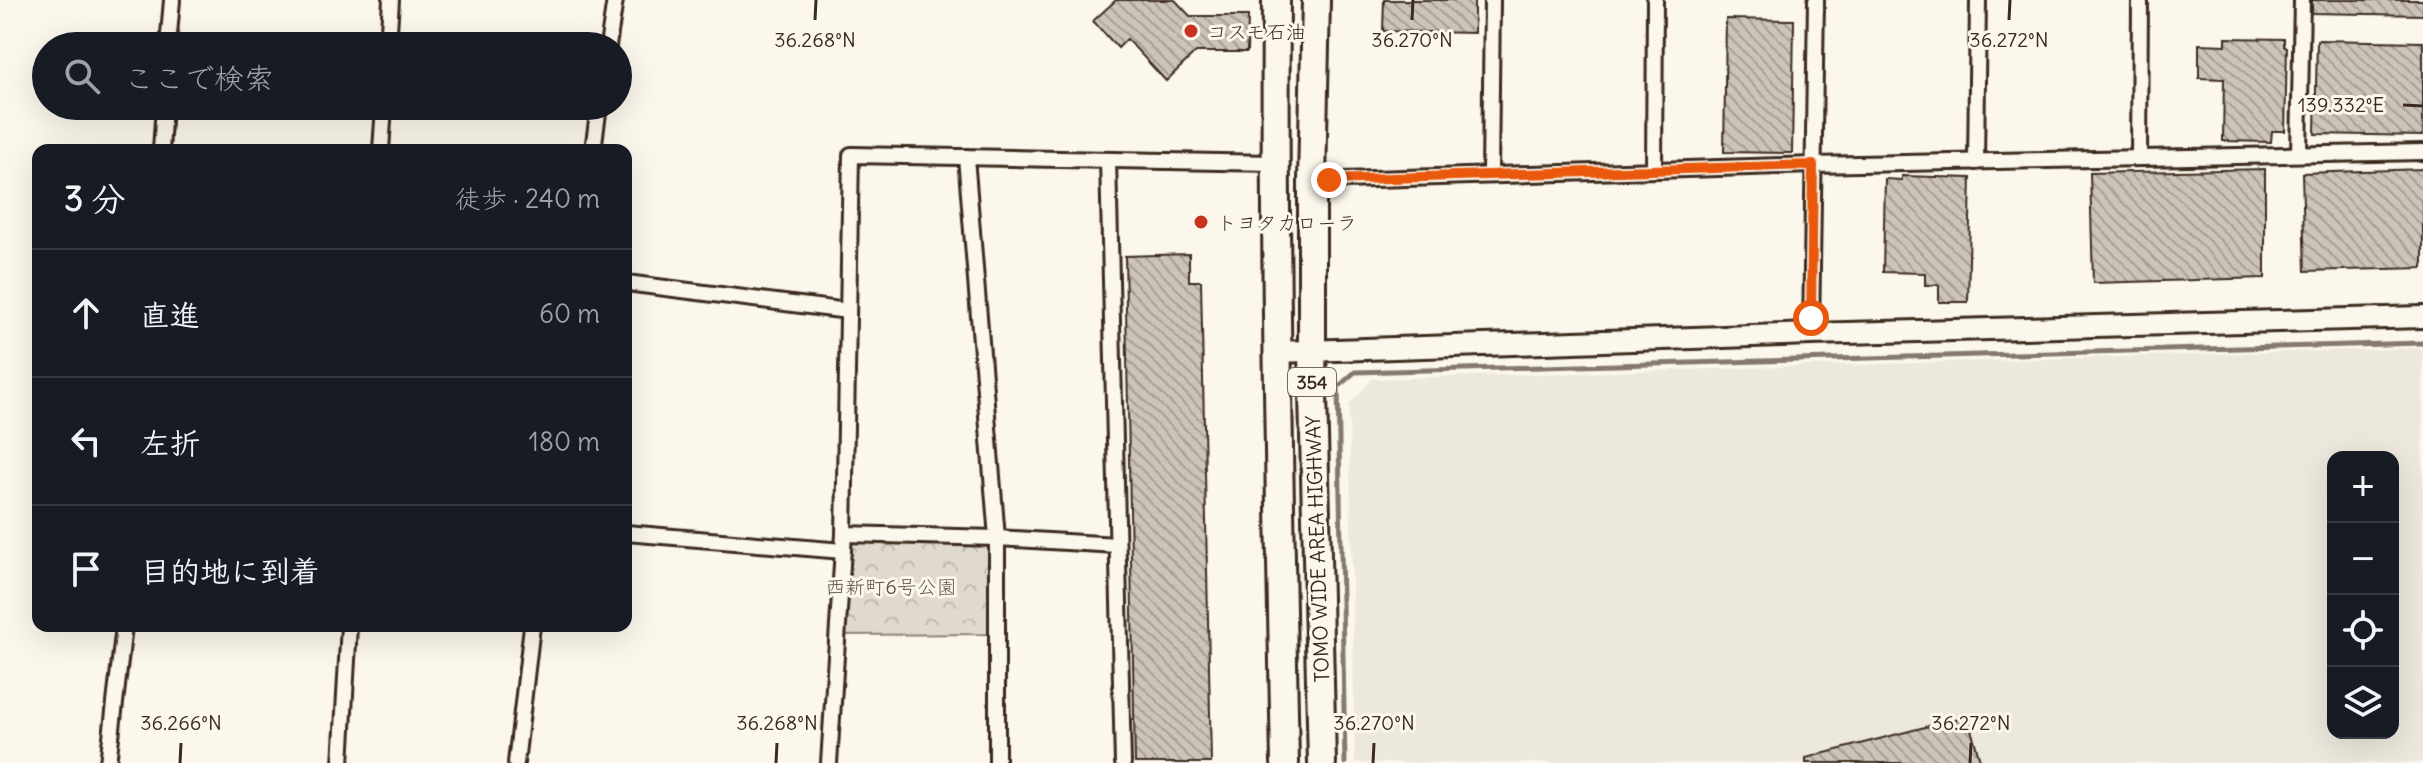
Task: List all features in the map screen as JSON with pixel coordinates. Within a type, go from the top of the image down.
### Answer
[{"type":"highway","name":"TOMO WIDE AREA HIGHWAY","points":[[1276,0],[1274,163],[1285,763]]},
{"type":"highway","name":"TOMO WIDE AREA HIGHWAY","points":[[1316,0],[1312,352],[1322,763]]},
{"type":"street","points":[[169,32],[172,0]]},
{"type":"street","points":[[389,32],[391,0]]},
{"type":"street","points":[[610,32],[615,0]]},
{"type":"street","points":[[1490,174],[1492,0]]},
{"type":"street","points":[[1654,170],[1655,0]]},
{"type":"street","points":[[1811,334],[1816,0]]},
{"type":"street","points":[[1976,162],[1978,0]]},
{"type":"street","points":[[2139,158],[2140,0]]},
{"type":"street","points":[[2299,153],[2302,0]]},
{"type":"street","points":[[161,144],[163,120]]},
{"type":"street","points":[[381,144],[383,120]]},
{"type":"street","points":[[594,144],[597,120]]},
{"type":"street","points":[[1312,181],[1813,165],[2423,152]]},
{"type":"street","points":[[829,763],[844,534],[851,155],[1274,163]]},
{"type":"street","points":[[966,157],[997,538],[997,763]]},
{"type":"street","points":[[1108,160],[1123,763]]},
{"type":"street","points":[[632,284],[848,311]]},
{"type":"street","points":[[1277,352],[2423,317]]},
{"type":"street","points":[[632,533],[843,551]]},
{"type":"street","points":[[844,534],[1117,545]]},
{"type":"street","points":[[108,763],[123,632]]},
{"type":"street","points":[[341,763],[349,632]]},
{"type":"street","points":[[516,763],[531,632]]},
{"type":"shaded area","points":[[2423,348],[2423,763],[1355,763],[1349,405],[1372,379]]},
{"type":"green space","name":"西新町6号公園","points":[[844,534],[997,538],[997,634],[837,635]]},
{"type":"building","points":[[1116,0],[1175,0],[1190,16],[1248,16],[1247,52],[1196,52],[1166,81],[1127,39],[1118,48],[1093,21]]},
{"type":"building","points":[[1384,0],[1474,0],[1474,33],[1383,31]]},
{"type":"building","points":[[2312,0],[2423,0],[2423,15],[2312,13]]},
{"type":"building","points":[[1726,19],[1794,20],[1792,153],[1724,152]]},
{"type":"building","points":[[2226,38],[2284,39],[2284,46],[2287,47],[2285,131],[2272,131],[2271,142],[2223,141],[2224,79],[2199,78],[2199,44],[2226,45]]},
{"type":"building","points":[[2317,40],[2423,42],[2423,136],[2315,134]]},
{"type":"building","points":[[2265,169],[2265,278],[2093,283],[2090,173]]},
{"type":"building","points":[[2423,169],[2423,268],[2305,271],[2302,173]]},
{"type":"building","points":[[1902,176],[1971,178],[1968,302],[1939,302],[1939,285],[1925,285],[1925,273],[1883,272],[1885,179],[1902,180]]},
{"type":"building","points":[[1189,254],[1189,281],[1201,281],[1211,763],[1135,763],[1125,256]]},
{"type":"building","points":[[1967,716],[1981,763],[1806,763],[1806,758]]},
{"type":"waterway","points":[[1345,763],[1338,387],[1355,372],[2423,343]]},
{"type":"place","name":"コスモ石油","points":[[1191,31]]},
{"type":"place","name":"トヨタカローラ","points":[[1201,222]]},
{"type":"route","points":[[1329,180],[1813,165],[1811,318]]}]
